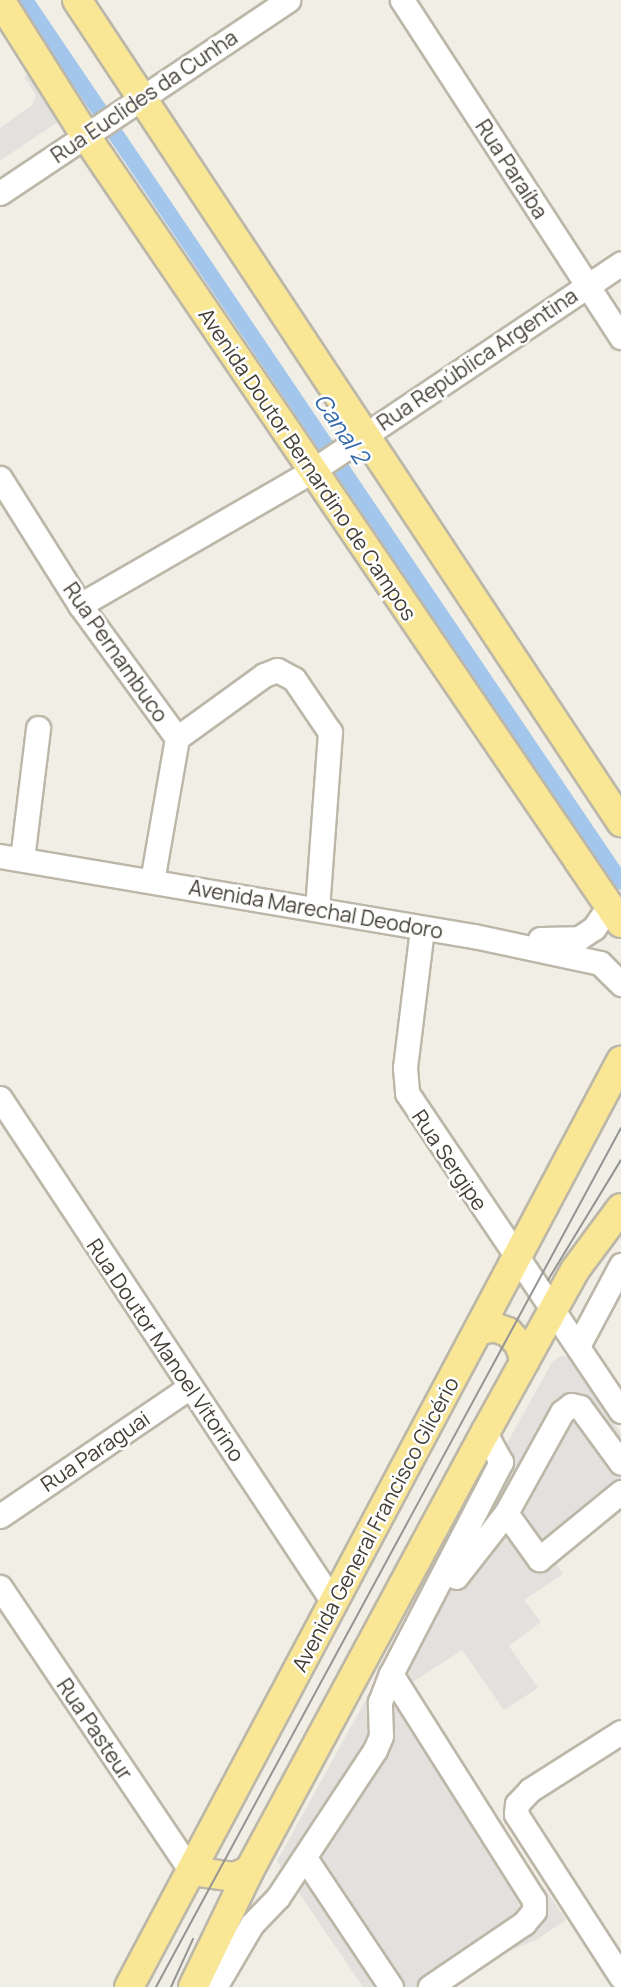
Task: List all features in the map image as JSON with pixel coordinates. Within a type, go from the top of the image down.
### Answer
[{"type":"main road","name":"Avenida Doutor Bernardino de Campos","points":[[0,0],[93,130],[614,908]]},
{"type":"main road","points":[[77,0],[134,103],[357,439],[621,822]]},
{"type":"main road","name":"Avenida General Francisco Glicério","points":[[129,1987],[621,1061]]},
{"type":"main road","points":[[193,1987],[249,1871],[485,1433],[584,1256],[621,1208]]},
{"type":"main road","points":[[478,1331],[494,1327],[508,1332],[519,1344],[525,1361]]},
{"type":"main road","points":[[191,1871],[234,1877],[249,1871]]},
{"type":"street","name":"Rua Euclides da Cunha","points":[[0,193],[288,0]]},
{"type":"street","name":"Rua Paraíba","points":[[402,0],[621,337]]},
{"type":"street","name":"Rua República Argentina","points":[[80,605],[319,466],[621,263]]},
{"type":"street","name":"Rua Pernambuco","points":[[0,478],[80,605],[177,738],[152,881]]},
{"type":"street","points":[[177,738],[264,675],[277,670],[295,679],[330,732],[317,907]]},
{"type":"street","points":[[11,857],[38,728]]},
{"type":"street","name":"Avenida Marechal Deodoro","points":[[11,857],[317,907],[422,929],[474,936],[600,963],[621,984]]},
{"type":"street","points":[[474,936],[579,938],[594,928],[614,908]]},
{"type":"street","name":"Rua Sergipe","points":[[422,929],[405,1068],[407,1093],[621,1411]]},
{"type":"street","name":"Rua Doutor Manoel Vitorino","points":[[0,1098],[7,1126],[190,1387],[334,1602]]},
{"type":"street","points":[[578,1346],[621,1265]]},
{"type":"street","name":"Rua Paraguai","points":[[0,1516],[190,1387]]},
{"type":"street","points":[[456,1577],[506,1513],[562,1412],[571,1405],[580,1407],[621,1463]]},
{"type":"street","points":[[215,1987],[252,1924],[278,1897],[375,1750],[381,1736],[380,1702],[391,1674],[501,1462],[485,1433]]},
{"type":"street","points":[[506,1513],[538,1559],[621,1492]]},
{"type":"street","name":"Rua Pasteur","points":[[0,1587],[191,1871]]},
{"type":"street","points":[[391,1674],[528,1886],[534,1911],[514,1930],[430,1987]]},
{"type":"street","points":[[621,1732],[530,1790],[517,1804],[519,1823],[621,1977]]},
{"type":"street","points":[[305,1858],[391,1987]]},
{"type":"shaded area","points":[[37,68],[62,119],[0,161],[0,128],[32,105],[36,95],[24,77]]},
{"type":"shaded area","points":[[562,1355],[573,1359],[621,1434],[621,1504],[548,1552],[563,1574],[524,1600],[541,1622],[509,1646],[538,1688],[504,1710],[462,1650],[407,1686],[566,1920],[536,1940],[472,1966],[453,1987],[363,1987],[277,1861],[552,1362]]},
{"type":"waterway","name":"Canal 2","points":[[25,0],[621,882]]},
{"type":"tram line","points":[[156,1987],[621,1128]]},
{"type":"tram line","points":[[548,1280],[621,1160]]},
{"type":"tram line","points":[[171,1987],[193,1939]]}]
